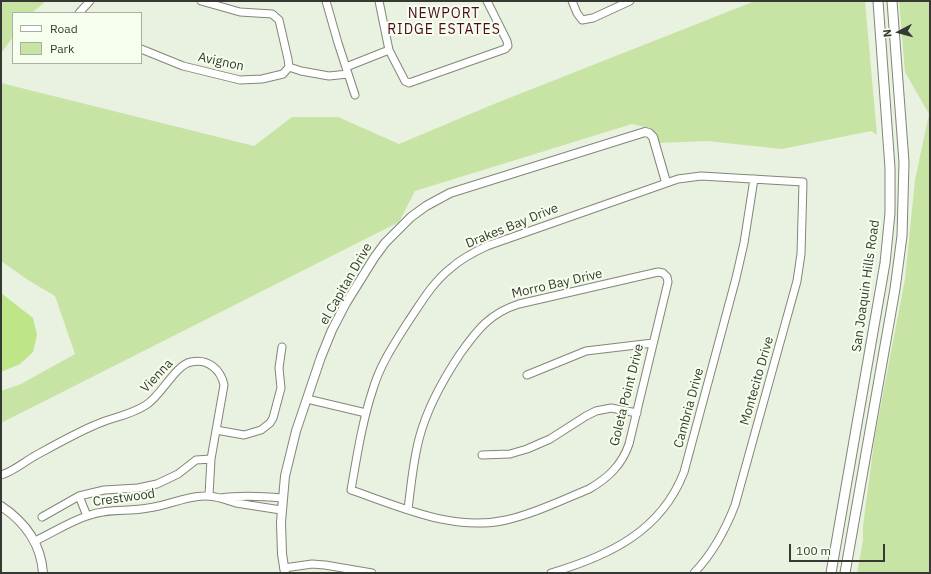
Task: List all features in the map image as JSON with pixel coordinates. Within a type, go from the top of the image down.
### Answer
[{"type":"main road","name":"San Joaquin Hills Road","points":[[831,573],[885,263],[890,213],[890,168],[878,1]]},
{"type":"main road","name":"San Joaquin Hills Road","points":[[845,573],[895,289],[902,236],[904,162],[892,1]]},
{"type":"street","points":[[80,12],[90,1]]},
{"type":"street","points":[[326,1],[355,95]]},
{"type":"street","points":[[378,1],[389,50],[405,80],[409,83],[505,49],[508,46],[507,41],[487,1]]},
{"type":"street","points":[[572,1],[582,20],[593,18],[630,1]]},
{"type":"street","points":[[205,2],[240,12],[272,14],[279,20],[288,63],[301,71],[328,76],[347,70],[389,50]]},
{"type":"street","name":"Avignon","points":[[142,49],[183,66],[240,80],[262,79],[283,74],[288,63]]},
{"type":"street","name":"el Capitan Drive","points":[[284,570],[281,537],[282,498],[285,476],[292,446],[327,343],[346,303],[384,243],[411,217],[442,197],[468,187],[645,132],[649,133],[653,137],[666,182]]},
{"type":"street","name":"Drakes Bay Drive","points":[[351,490],[366,413],[373,388],[383,364],[394,344],[431,288],[450,268],[474,252],[487,246],[678,178],[701,176],[803,182]]},
{"type":"street","name":"Cambria Drive","points":[[551,573],[588,560],[626,541],[652,522],[661,513],[674,494],[684,472],[736,278],[744,243],[754,179]]},
{"type":"street","name":"Montecito Drive","points":[[694,573],[705,561],[720,539],[735,506],[798,276],[803,182]]},
{"type":"street","name":"Goleta Point Drive","points":[[351,490],[408,509],[451,521],[474,524],[490,523],[520,516],[589,489],[606,479],[621,461],[629,444],[668,282],[667,277],[663,273],[652,273]]},
{"type":"street","name":"Morro Bay Drive","points":[[408,509],[418,445],[431,405],[448,373],[472,337],[487,321],[498,313],[519,304],[652,273]]},
{"type":"street","points":[[527,375],[586,351],[653,343]]},
{"type":"street","points":[[216,430],[244,434],[261,430],[270,423],[273,418],[281,388],[279,368],[282,347]]},
{"type":"street","name":"Vienna","points":[[1,475],[94,425],[136,412],[147,405],[163,390],[179,368],[191,362],[198,361],[210,364],[216,368],[221,376],[223,391],[211,459],[209,496]]},
{"type":"street","points":[[307,399],[366,413]]},
{"type":"street","points":[[482,455],[510,454],[527,449],[550,438],[596,411],[611,408],[636,413]]},
{"type":"street","points":[[42,517],[79,496],[104,490],[138,488],[157,484],[178,474],[196,460],[211,459]]},
{"type":"street","name":"Crestwood","points":[[220,498],[237,495],[282,498]]},
{"type":"street","points":[[79,496],[87,516]]},
{"type":"street","name":"Crestwood","points":[[35,542],[87,516],[100,512],[149,508],[185,498],[209,496],[220,498],[236,504],[282,510]]},
{"type":"street","points":[[1,506],[18,518],[35,542],[40,555],[43,573]]},
{"type":"street","points":[[284,570],[312,564],[343,570],[372,573]]},
{"type":"green space","points":[[1,1],[46,1],[33,12],[12,12],[12,38],[1,53]]},
{"type":"green space","points":[[755,1],[865,1],[877,135],[871,131],[782,149],[707,141],[658,143],[652,129],[632,124],[415,191],[399,222],[1,423],[1,391],[21,384],[75,354],[55,296],[28,280],[1,261],[1,83],[254,146],[292,117],[338,117],[399,144],[494,104]]},
{"type":"green space","points":[[899,1],[930,1],[930,573],[857,573],[863,540],[863,526],[875,435],[905,279],[915,180],[929,114],[905,72]]},
{"type":"shaded area","points":[[1,293],[33,318],[37,335],[33,352],[20,364],[1,372]]},
{"type":"district","name":"NEWPORT RIDGE ESTATES","points":[[444,22]]}]
